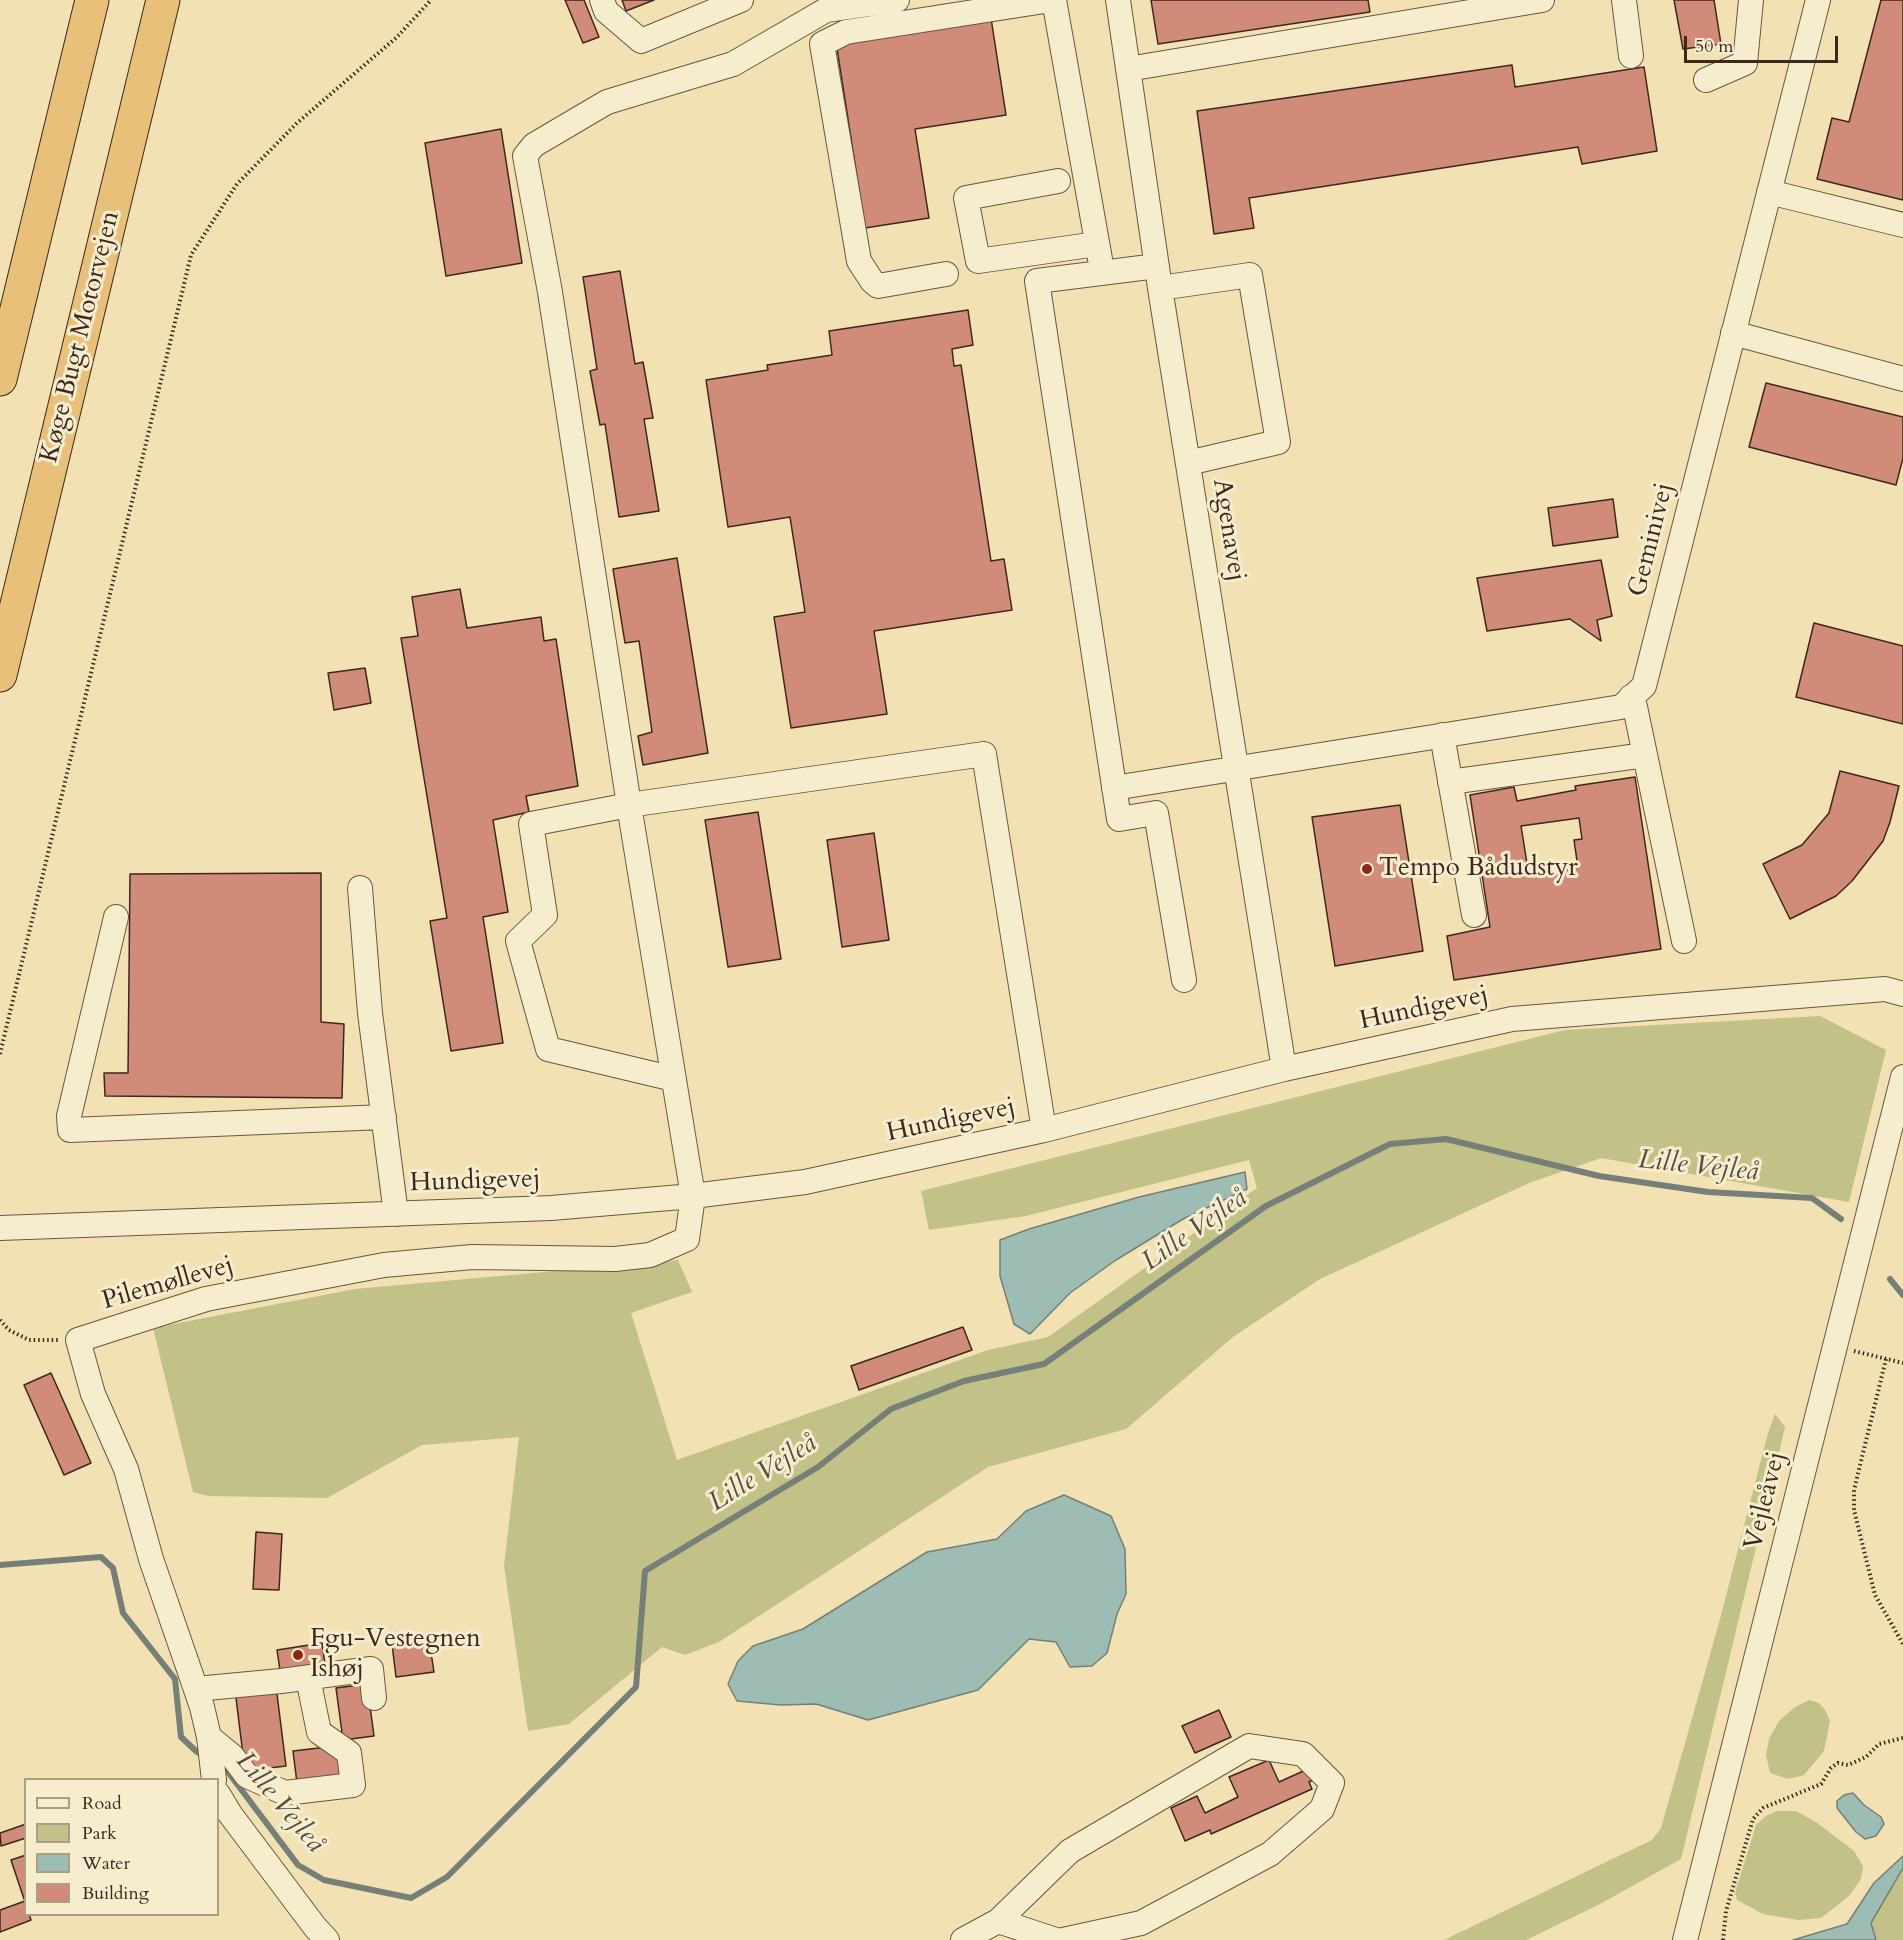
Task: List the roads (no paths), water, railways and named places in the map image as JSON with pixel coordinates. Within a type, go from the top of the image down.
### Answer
[{"type":"highway","points":[[0,379],[92,0]]},
{"type":"highway","name":"Køge Bugt Motorvejen","points":[[0,675],[163,0]]},
{"type":"street","points":[[602,0],[606,11],[641,41],[741,0]]},
{"type":"street","points":[[693,1196],[629,805],[550,292],[525,156],[534,145],[607,102],[733,64],[826,10],[897,0]]},
{"type":"street","points":[[946,274],[878,286],[859,261],[822,44],[846,32],[1053,0],[1102,273]]},
{"type":"street","name":"Agenavej","points":[[1118,0],[1158,277],[1284,1069]]},
{"type":"street","points":[[1128,69],[1542,0]]},
{"type":"street","points":[[1624,0],[1631,56]]},
{"type":"street","points":[[1706,80],[1745,63],[1751,0]]},
{"type":"street","name":"Geminivej","points":[[1631,698],[1644,687],[1818,0]]},
{"type":"street","points":[[1058,181],[966,198],[978,261],[1097,244]]},
{"type":"street","points":[[1769,192],[1903,225]]},
{"type":"street","points":[[1184,980],[1156,813],[1119,819],[1037,281],[1102,273],[1158,277],[1250,274],[1278,442],[1188,463]]},
{"type":"street","points":[[1733,333],[1903,379]]},
{"type":"street","points":[[1114,788],[1621,706],[1631,698],[1635,707],[1684,941]]},
{"type":"street","points":[[1442,735],[1474,915]]},
{"type":"street","points":[[674,1079],[548,1049],[518,941],[545,915],[531,824],[629,805],[984,754],[1044,1130]]},
{"type":"street","points":[[1450,782],[1645,755]]},
{"type":"street","points":[[360,888],[370,1013],[396,1214]]},
{"type":"street","points":[[116,917],[69,1116],[70,1130],[384,1117]]},
{"type":"street","name":"Hundigevej","points":[[0,1228],[551,1208],[693,1196],[805,1182],[1044,1130],[1284,1069],[1512,1019],[1885,989],[1903,994]]},
{"type":"street","name":"Vejleåvej","points":[[1685,1940],[1903,1077]]},
{"type":"street","name":"Pilemøllevej","points":[[214,1778],[209,1737],[196,1689],[151,1559],[126,1469],[93,1394],[78,1340],[206,1299],[384,1265],[472,1257],[615,1259],[650,1255],[687,1239],[693,1196]]},
{"type":"street","points":[[196,1689],[371,1669],[374,1698]]},
{"type":"street","points":[[209,1737],[232,1756],[247,1776],[285,1793],[353,1785],[349,1753],[319,1732],[308,1677]]},
{"type":"street","points":[[963,1940],[998,1921],[1070,1851],[1249,1746],[1303,1754],[1332,1783],[1322,1809],[1270,1854],[1141,1923],[1063,1940]]},
{"type":"street","points":[[219,1796],[236,1823],[327,1940]]},
{"type":"street","points":[[998,1921],[1056,1940]]},
{"type":"water","points":[[1245,1172],[1247,1189],[1183,1219],[1116,1260],[1070,1293],[1030,1334],[1014,1324],[1000,1276],[1000,1240],[1029,1229],[1139,1197]]},
{"type":"water","points":[[1064,1495],[1111,1516],[1125,1549],[1126,1594],[1117,1614],[1107,1653],[1092,1666],[1070,1667],[1056,1642],[1029,1639],[978,1690],[868,1720],[816,1704],[781,1705],[737,1701],[728,1684],[738,1661],[753,1646],[803,1629],[927,1552],[997,1539],[1026,1511]]},
{"type":"water","points":[[1853,1793],[1864,1805],[1881,1817],[1884,1824],[1876,1836],[1865,1839],[1856,1832],[1837,1808],[1837,1801],[1844,1795]]},
{"type":"water","points":[[1903,1856],[1903,1868],[1871,1923],[1876,1940],[1793,1940],[1847,1924],[1874,1883]]},
{"type":"waterway","name":"Lille Vejleå","points":[[218,1762],[222,1764],[298,1865],[324,1880],[411,1898],[447,1877],[636,1687],[645,1571],[818,1467],[891,1409],[964,1381],[1044,1364],[1266,1206],[1390,1144],[1446,1139],[1599,1176],[1708,1192],[1812,1198],[1841,1219]]},
{"type":"waterway","name":"Lille Vejleå","points":[[1890,1279],[1903,1295]]},
{"type":"waterway","name":"Lille Vejleå","points":[[0,1565],[101,1557],[113,1568],[123,1613],[175,1679],[181,1737],[206,1757]]},
{"type":"place","name":"Tempo Bådudstyr","points":[[1367,869]]},
{"type":"place","name":"Fgu-Vestegnen Ishøj","points":[[298,1655]]}]
